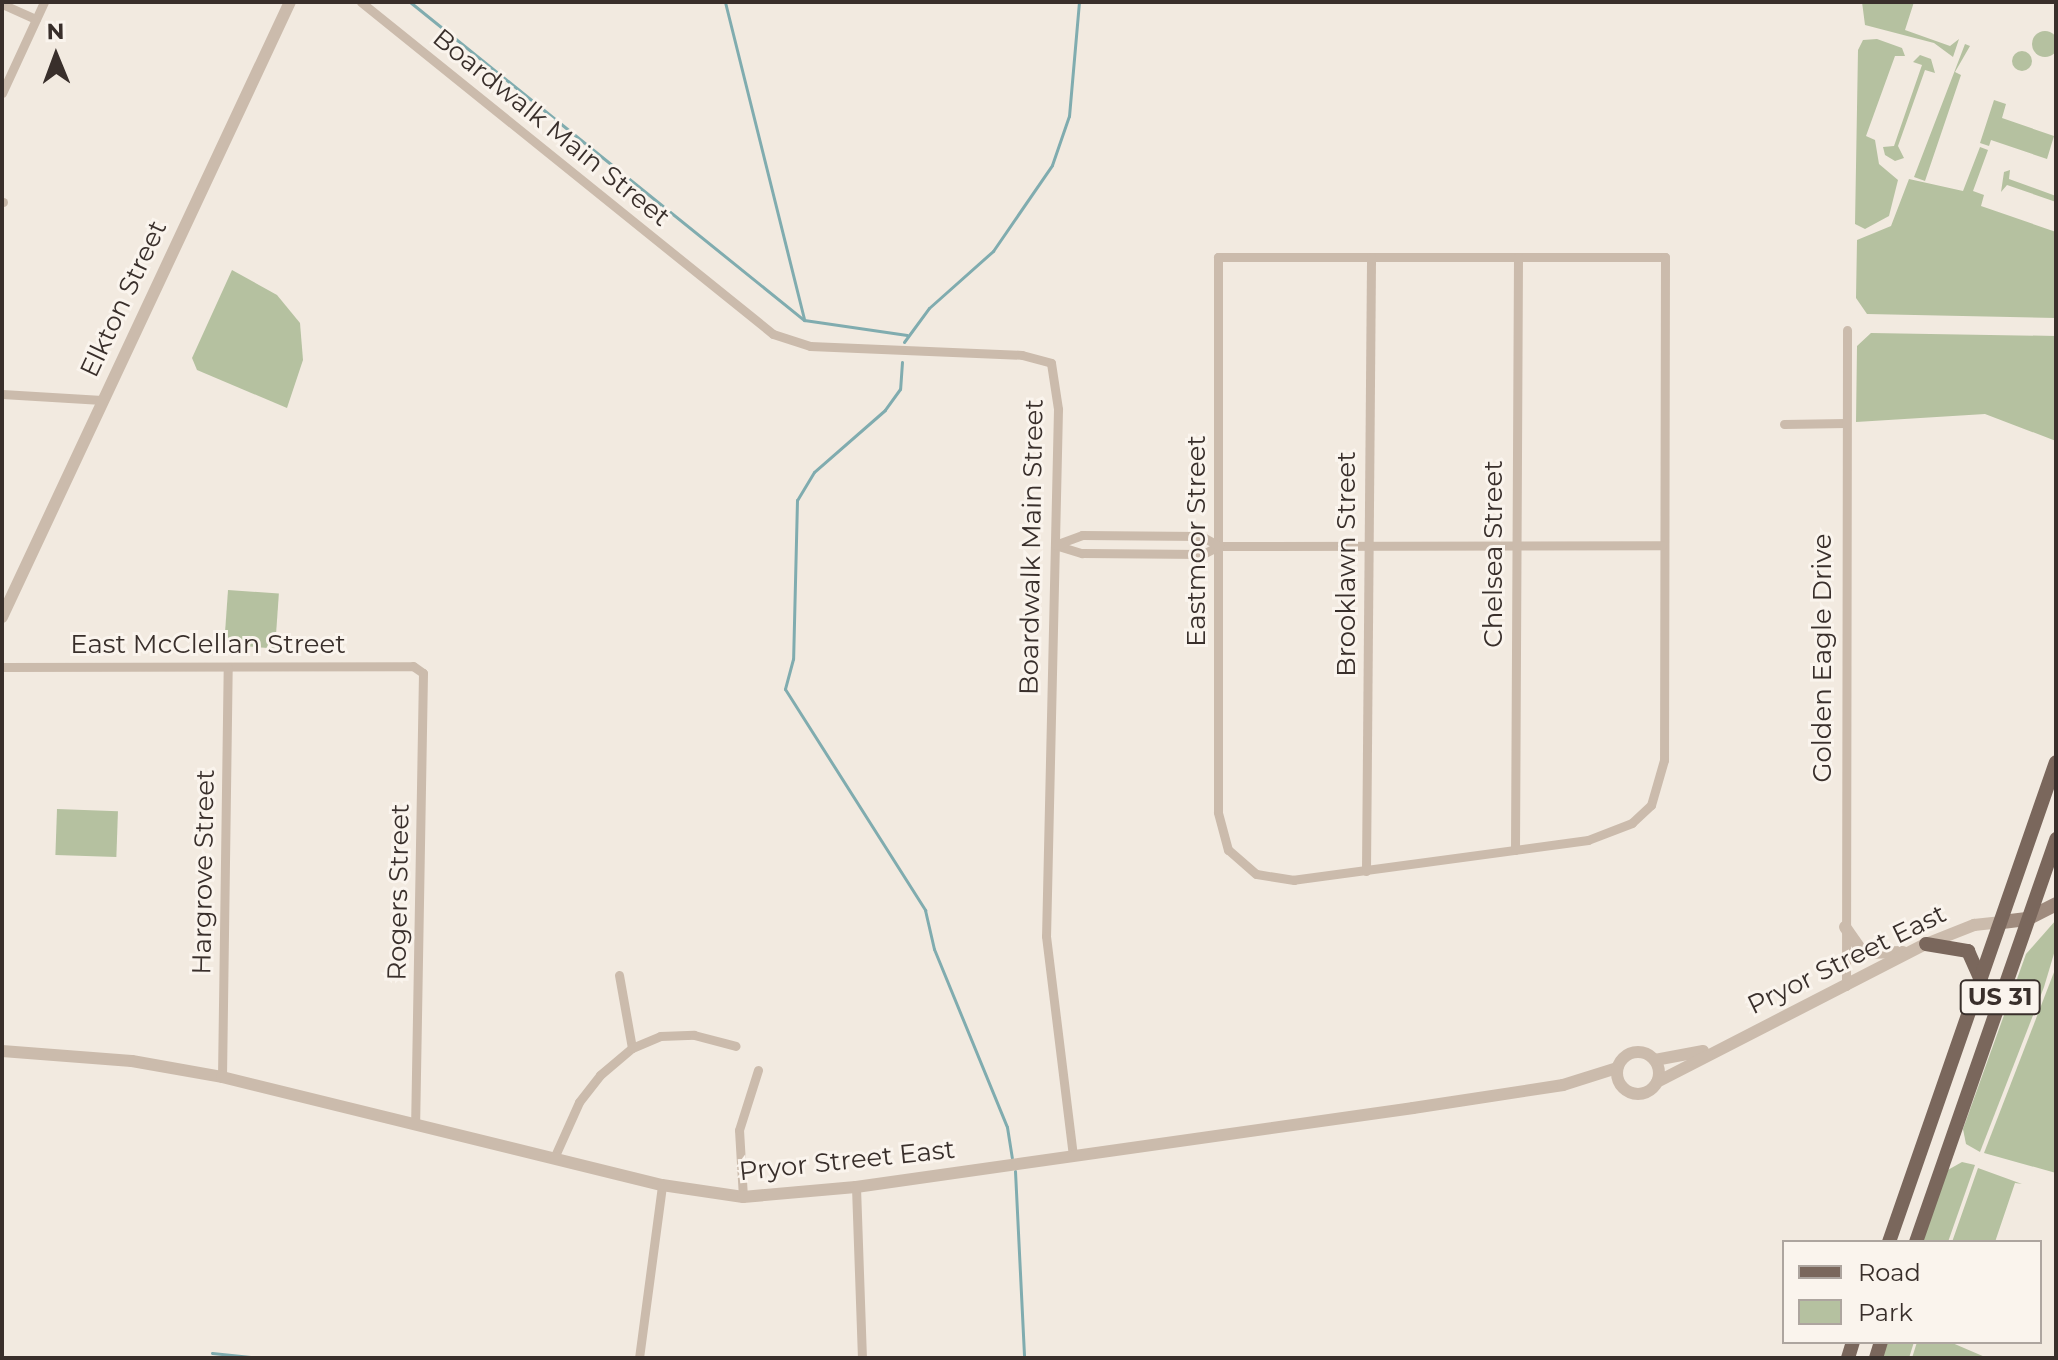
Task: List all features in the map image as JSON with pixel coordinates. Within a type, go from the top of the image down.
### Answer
[{"type":"main road","name":"US 31","points":[[1890,1240],[2056,762]]},
{"type":"main road","name":"US 31","points":[[1917,1240],[2056,839]]},
{"type":"main road","points":[[2002,922],[2027,919],[2056,904]]},
{"type":"main road","points":[[1920,947],[1968,951],[1978,964],[1981,982]]},
{"type":"street","points":[[2,93],[44,2]]},
{"type":"street","name":"Elkton Street","points":[[2,617],[7,594],[290,2]]},
{"type":"street","name":"Boardwalk Main Street","points":[[361,2],[773,334],[810,346],[1022,355],[1051,363],[1058,409],[1046,936],[1073,1156]]},
{"type":"street","points":[[2,4],[36,19]]},
{"type":"street","name":"Eastmoor Street","points":[[1218,257],[1371,257],[1665,257],[1660,786],[1651,805],[1632,823],[1608,835],[1366,871],[1275,880],[1238,862],[1220,834],[1218,257]]},
{"type":"street","name":"Brooklawn Street","points":[[1366,871],[1371,257]]},
{"type":"street","name":"Chelsea Street","points":[[1515,850],[1518,257]]},
{"type":"street","name":"Golden Eagle Drive","points":[[1846,986],[1847,330]]},
{"type":"street","points":[[2,394],[102,400]]},
{"type":"street","points":[[1784,424],[1846,423]]},
{"type":"street","points":[[1055,545],[1082,535],[1201,536],[1219,546]]},
{"type":"street","points":[[1055,545],[1082,553],[1203,554],[1219,546],[1662,545]]},
{"type":"street","name":"East McClellan Street","points":[[2,667],[413,666]]},
{"type":"street","name":"Rogers Street","points":[[413,666],[426,684],[415,1125]]},
{"type":"street","name":"Hargrove Street","points":[[222,1077],[228,667]]},
{"type":"street","name":"Pryor Street East","points":[[1657,1082],[1714,1050],[1920,947],[1973,925],[2002,922]]},
{"type":"street","points":[[1845,927],[1863,953],[1920,947]]},
{"type":"street","points":[[619,975],[632,1048]]},
{"type":"street","points":[[554,1158],[579,1102],[600,1075],[632,1048],[660,1036],[694,1035],[736,1046]]},
{"type":"street","name":"Pryor Street East","points":[[1655,1060],[1714,1050]]},
{"type":"street","name":"Pryor Street East","points":[[2,1051],[132,1061],[222,1077],[662,1185],[743,1197],[856,1187],[1563,1085],[1608,1084],[1626,1091]]},
{"type":"street","points":[[1634,1052],[1655,1060],[1657,1082],[1645,1093],[1626,1091],[1618,1081],[1617,1068],[1634,1052]]},
{"type":"street","name":"Pryor Street East","points":[[1563,1085],[1617,1068]]},
{"type":"street","points":[[743,1197],[739,1130],[758,1070]]},
{"type":"street","points":[[639,1358],[662,1185]]},
{"type":"street","points":[[856,1187],[862,1358]]},
{"type":"green space","points":[[1862,2],[1914,2],[1905,30],[1950,46],[1959,39],[1953,57],[1934,43],[1865,25]]},
{"type":"green space","points":[[2045,31],[2054,35],[2058,44],[2054,53],[2045,57],[2036,53],[2032,44],[2036,35]]},
{"type":"green space","points":[[1877,39],[1902,48],[1905,56],[1895,56],[1866,136],[1875,140],[1879,164],[1898,180],[1889,216],[1865,229],[1855,224],[1858,50],[1863,40]]},
{"type":"green space","points":[[1965,44],[1970,46],[1955,72],[1961,75],[1925,181],[1914,177]]},
{"type":"green space","points":[[2022,51],[2029,54],[2032,61],[2029,68],[2022,71],[2015,68],[2012,61],[2015,54]]},
{"type":"green space","points":[[1920,55],[1931,59],[1935,73],[1925,70],[1898,146],[1904,158],[1895,161],[1885,155],[1883,147],[1894,146],[1922,65],[1913,62]]},
{"type":"green space","points":[[1994,100],[2006,104],[2002,118],[2054,136],[2047,159],[1991,140],[1989,146],[1980,143]]},
{"type":"green space","points":[[1980,147],[1988,150],[1973,191],[1984,195],[1981,206],[2056,232],[2056,318],[1867,314],[1856,298],[1857,240],[1891,226],[1909,179],[1963,191]]},
{"type":"green space","points":[[2010,170],[2009,179],[2056,196],[2056,202],[2007,185],[2001,192],[2004,172]]},
{"type":"green space","points":[[232,270],[277,295],[300,323],[303,360],[287,408],[197,370],[192,358]]},
{"type":"green space","points":[[1871,333],[2056,336],[2056,441],[1985,414],[1856,422],[1857,346]]},
{"type":"green space","points":[[228,590],[279,594],[275,648],[224,645]]},
{"type":"green space","points":[[57,809],[118,811],[116,857],[55,855]]},
{"type":"green space","points":[[2056,920],[2056,947],[2044,987],[1980,1152],[1966,1144],[1963,1129],[2026,954]]},
{"type":"green space","points":[[2056,967],[2056,1173],[1984,1153]]},
{"type":"green space","points":[[1962,1162],[1975,1165],[1949,1240],[1922,1240],[1946,1171]]},
{"type":"green space","points":[[1978,1168],[2022,1184],[2015,1183],[1996,1240],[1953,1240]]},
{"type":"green space","points":[[1884,1344],[1913,1344],[1909,1358],[1879,1358]]},
{"type":"green space","points":[[1916,1344],[1955,1344],[1985,1357],[1912,1358]]},
{"type":"waterway","points":[[410,2],[804,320],[907,335]]},
{"type":"waterway","points":[[725,2],[804,320]]},
{"type":"waterway","points":[[904,342],[929,308],[993,251],[1052,165],[1069,116],[1079,2]]},
{"type":"waterway","points":[[902,362],[900,389],[885,410],[814,472],[797,500],[793,659],[785,689],[925,910],[934,949],[1007,1127],[1012,1158]]},
{"type":"waterway","points":[[1015,1171],[1024,1358]]},
{"type":"waterway","points":[[212,1353],[261,1358]]}]
